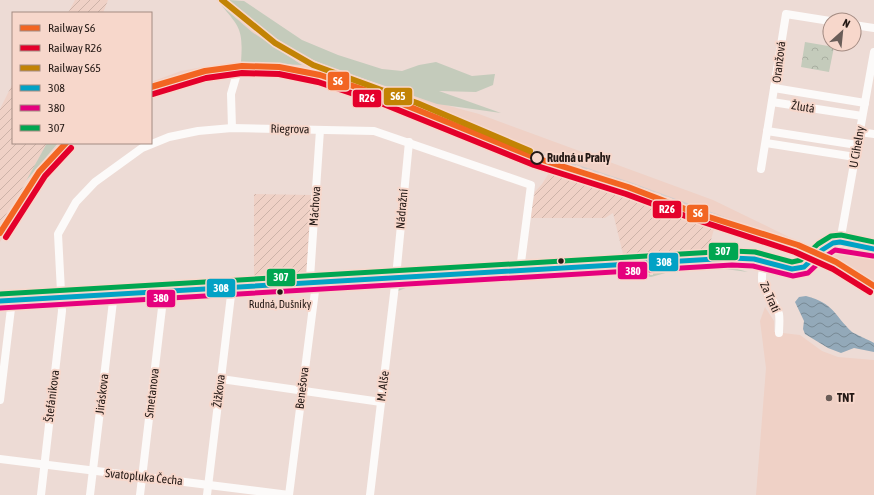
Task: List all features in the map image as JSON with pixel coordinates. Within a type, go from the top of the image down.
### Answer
[{"type":"main road","points":[[0,301],[114,293],[732,258],[749,259],[792,269],[804,267],[828,246],[840,242],[874,249]]},
{"type":"street","name":"Oranžová","points":[[822,20],[786,14],[774,88],[865,103]]},
{"type":"street","points":[[862,26],[874,28]]},
{"type":"street","name":"U Cihelny","points":[[840,242],[874,52]]},
{"type":"street","points":[[232,128],[231,94],[236,77]]},
{"type":"street","points":[[761,169],[774,88]]},
{"type":"street","name":"Žlutá","points":[[772,102],[862,116]]},
{"type":"street","name":"Riegrova","points":[[152,144],[169,137],[198,131],[232,128],[374,131],[408,142],[531,185],[520,270]]},
{"type":"street","name":"Máchova","points":[[312,282],[310,278],[320,130]]},
{"type":"street","points":[[767,131],[857,145]]},
{"type":"street","points":[[860,132],[874,134]]},
{"type":"street","name":"Nádražní","points":[[396,277],[408,142]]},
{"type":"street","points":[[766,143],[855,157]]},
{"type":"street","name":"Riegrova","points":[[61,297],[58,234],[76,202],[94,182],[142,148],[152,144]]},
{"type":"street","name":"Za Tratí","points":[[765,262],[761,280],[779,313],[779,333]]},
{"type":"street","name":"M. Alše","points":[[370,495],[396,277]]},
{"type":"street","name":"Benešova","points":[[289,495],[301,390],[315,291],[312,282]]},
{"type":"street","name":"Žižkova","points":[[207,495],[232,287]]},
{"type":"street","name":"Smetanova","points":[[140,495],[164,291]]},
{"type":"street","name":"Jiráskova","points":[[90,495],[114,293]]},
{"type":"street","name":"Štefánikova","points":[[41,495],[62,311],[61,297]]},
{"type":"street","points":[[0,400],[12,300]]},
{"type":"street","points":[[220,379],[381,402]]},
{"type":"street","name":"Svatopluka Čecha","points":[[0,459],[289,495]]},
{"type":"shaded area","points":[[75,0],[108,0],[103,12],[69,12]]},
{"type":"shaded area","points":[[216,0],[229,0],[277,39],[315,61],[401,93],[479,114],[713,200],[789,237],[828,253],[827,251],[834,246],[874,253],[874,292],[841,269],[803,252],[714,229],[561,175],[466,134],[330,81],[279,72],[239,71],[184,80],[152,92],[152,82],[181,71],[238,62],[301,64],[252,32]]},
{"type":"shaded area","points":[[12,85],[12,144],[46,144],[0,224],[0,109]]},
{"type":"shaded area","points":[[58,144],[71,144],[43,175],[0,242],[0,224],[35,169]]},
{"type":"shaded area","points":[[549,173],[561,175],[714,229],[707,254],[623,254],[613,213],[605,218],[530,218],[535,192]]},
{"type":"shaded area","points":[[254,194],[311,195],[307,276],[254,279]]},
{"type":"shaded area","points":[[765,307],[774,321],[774,332],[800,335],[822,351],[838,357],[874,360],[874,495],[756,495],[766,368],[760,321]]},
{"type":"green space","points":[[229,0],[244,1],[302,40],[338,55],[382,69],[402,71],[419,65],[436,62],[472,76],[495,74],[493,85],[476,92],[439,91],[501,113],[437,104],[330,67],[306,57],[277,39]]},
{"type":"green space","points":[[221,5],[252,32],[302,65],[241,62],[242,43],[239,30],[233,19]]},
{"type":"green space","points":[[805,42],[822,45],[822,52],[833,52],[829,72],[801,67]]},
{"type":"green space","points":[[46,144],[57,144],[26,181]]},
{"type":"green space","points":[[727,266],[748,272],[725,269],[669,272],[651,277],[634,274],[408,287],[398,291],[399,282],[516,277],[629,269],[643,271],[644,273],[650,273],[650,275],[653,275],[653,273],[673,268]]},
{"type":"water","points":[[806,296],[823,302],[833,310],[852,332],[874,343],[874,352],[854,348],[841,353],[828,348],[805,334],[803,329],[804,321],[795,302],[799,297]]},
{"type":"railway","points":[[530,151],[630,184],[766,234]]},
{"type":"rail line","name":"S65","points":[[222,0],[275,43],[313,65],[417,103],[530,151]]},
{"type":"rail line","name":"S6","points":[[152,87],[205,71],[242,66],[279,67],[320,75],[383,96],[536,158],[628,187],[693,212],[798,245],[836,262],[874,286]]},
{"type":"rail line","name":"R26","points":[[153,94],[206,78],[242,73],[279,74],[318,82],[381,103],[534,165],[626,194],[691,218],[795,252],[833,269],[870,292]]},
{"type":"rail line","name":"S6","points":[[0,233],[39,172],[65,144]]},
{"type":"rail line","name":"R26","points":[[6,237],[45,176],[71,148]]},
{"type":"transit line","name":"307","points":[[0,294],[732,251],[755,252],[792,262],[801,260],[818,244],[831,236],[841,235],[874,242]]},
{"type":"transit line","name":"308","points":[[0,301],[732,258],[754,259],[792,269],[804,267],[822,250],[833,243],[840,242],[874,249]]},
{"type":"transit line","name":"380","points":[[0,308],[732,265],[753,266],[793,276],[808,273],[826,256],[835,250],[873,256]]},
{"type":"place","name":"Rudná u Prahy","points":[[537,158]]},
{"type":"place","name":"Rudná, Dušníky","points":[[280,292]]},
{"type":"place","name":"TNT","points":[[829,398]]}]
